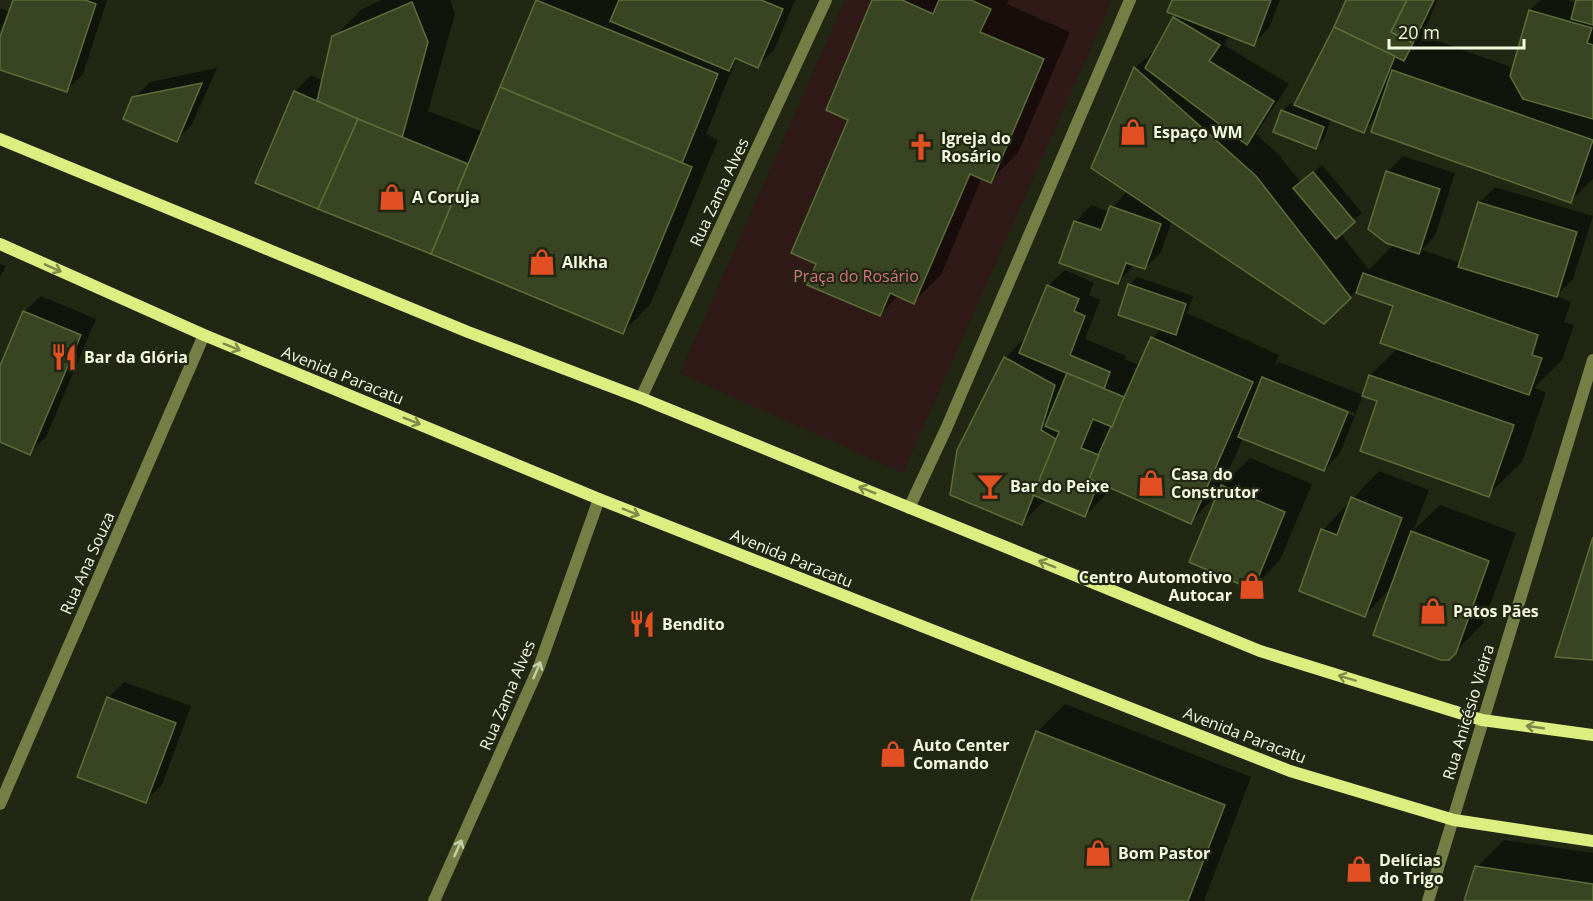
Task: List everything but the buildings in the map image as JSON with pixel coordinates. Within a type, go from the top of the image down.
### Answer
[{"type":"street","name":"Rua Zama Alves","points":[[641,398],[826,0]]},
{"type":"street","points":[[909,508],[951,418],[1130,0]]},
{"type":"street","points":[[0,139],[468,332],[641,398],[1260,651],[1482,720],[1593,735]]},
{"type":"street","name":"Avenida Paracatu","points":[[0,244],[204,335],[599,499],[1290,771],[1454,820],[1593,842]]},
{"type":"street","name":"Rua Ana Souza","points":[[0,804],[204,335]]},
{"type":"street","name":"Rua Anicésio Vieira","points":[[1428,901],[1593,360]]},
{"type":"street","name":"Rua Zama Alves","points":[[434,901],[539,667],[599,499]]},
{"type":"green space","name":"Praça do Rosário","points":[[845,0],[1112,0],[903,473],[680,373]]},
{"type":"place","name":"Espaço WM","points":[[1133,132]]},
{"type":"place","name":"Igreja do Rosário","points":[[921,147]]},
{"type":"place","name":"A Coruja","points":[[392,197]]},
{"type":"place","name":"Alkha","points":[[542,262]]},
{"type":"place","name":"Bar da Glória","points":[[64,357]]},
{"type":"place","name":"Casa do Construtor","points":[[1151,483]]},
{"type":"place","name":"Bar do Peixe","points":[[990,486]]},
{"type":"place","name":"Centro Automotivo Autocar","points":[[1252,586]]},
{"type":"place","name":"Patos Pães","points":[[1433,611]]},
{"type":"place","name":"Bendito","points":[[642,624]]},
{"type":"place","name":"Auto Center Comando","points":[[893,754]]},
{"type":"place","name":"Bom Pastor","points":[[1098,853]]},
{"type":"place","name":"Delícias do Trigo","points":[[1359,869]]}]
